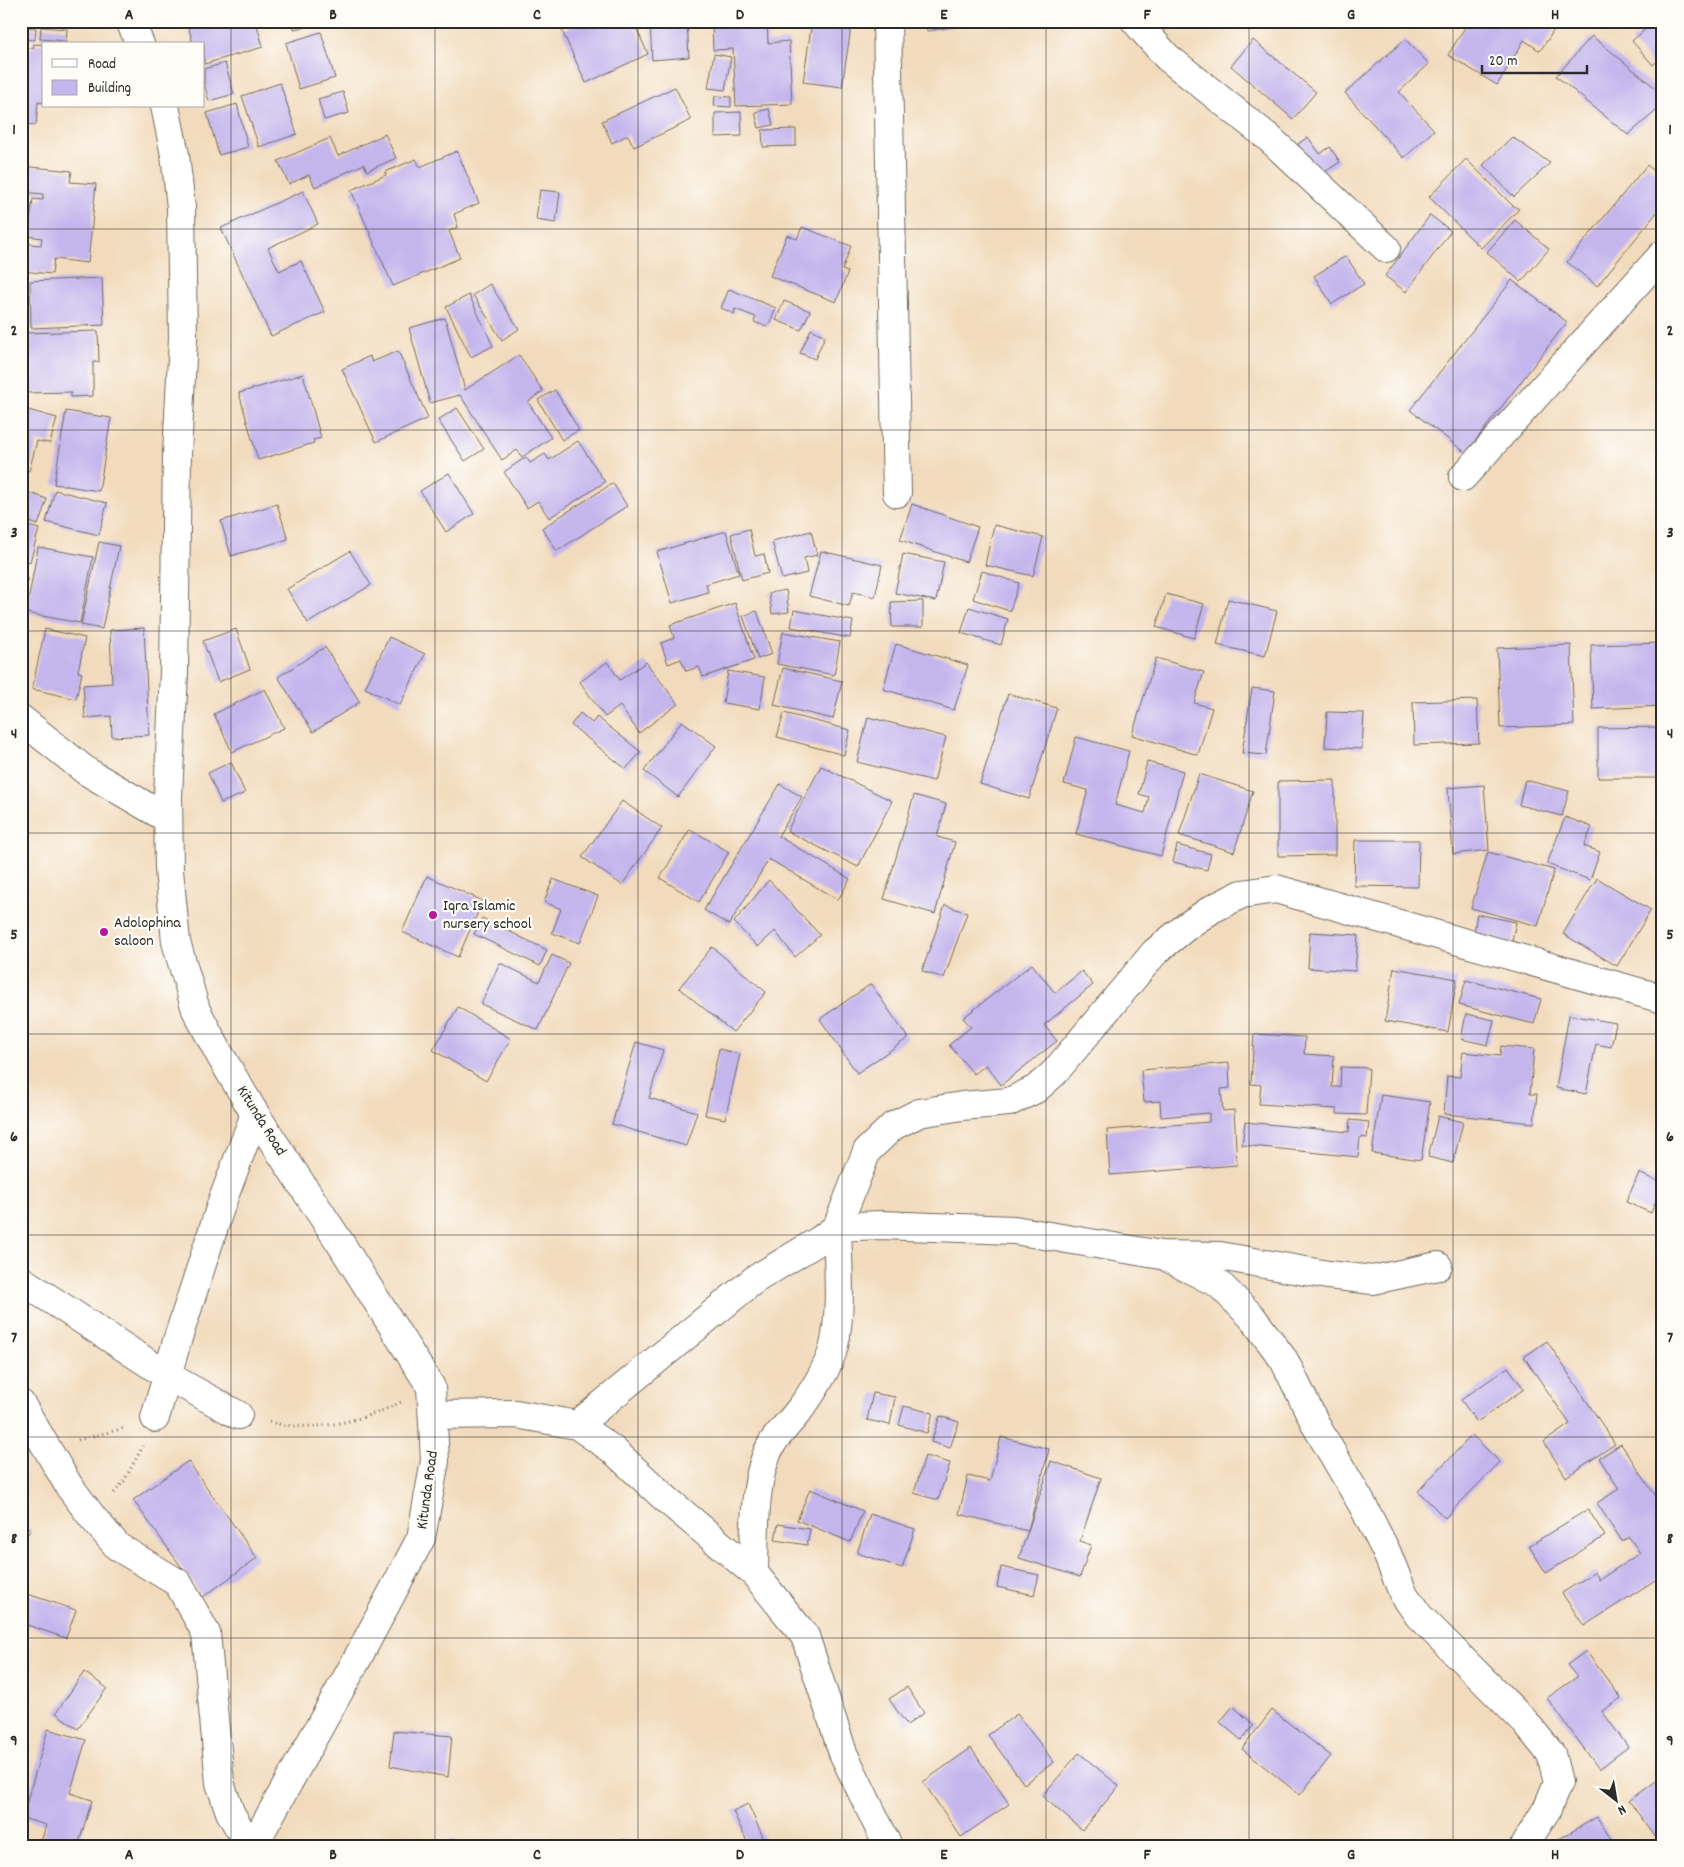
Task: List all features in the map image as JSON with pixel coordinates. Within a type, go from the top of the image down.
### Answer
[{"type":"street","points":[[130,21],[139,42]]},
{"type":"street","points":[[887,21],[897,493]]},
{"type":"street","points":[[1135,21],[1167,57],[1269,138],[1386,248]]},
{"type":"street","name":"Kitunda Road","points":[[165,108],[175,155],[181,207],[183,338],[177,454],[174,673],[168,819],[169,870],[176,942],[196,1010],[255,1114],[339,1241],[431,1387],[433,1415],[435,1461],[421,1538],[355,1663],[258,1837],[256,1846]]},
{"type":"street","points":[[1463,476],[1663,254]]},
{"type":"street","points":[[21,718],[86,771],[168,819]]},
{"type":"street","points":[[754,1573],[756,1509],[763,1467],[773,1443],[800,1410],[819,1379],[834,1347],[838,1318],[837,1227],[868,1151],[893,1126],[919,1113],[962,1106],[1009,1102],[1036,1089],[1054,1073],[1155,952],[1186,926],[1212,908],[1242,894],[1276,889],[1663,999]]},
{"type":"street","points":[[156,1418],[177,1341],[222,1202],[255,1114]]},
{"type":"street","points":[[577,1425],[754,1280],[820,1240],[837,1227],[880,1225],[1014,1230],[1161,1255],[1220,1256],[1328,1275],[1373,1280],[1438,1266]]},
{"type":"street","points":[[1161,1255],[1219,1284],[1252,1317],[1284,1360],[1318,1429],[1362,1504],[1386,1551],[1403,1593],[1419,1616],[1525,1722],[1551,1754],[1558,1782],[1547,1809],[1524,1846]]},
{"type":"street","points":[[21,1280],[168,1376],[238,1415]]},
{"type":"street","points":[[21,1404],[69,1486],[93,1518],[118,1547],[178,1583],[206,1633],[220,1783],[230,1812],[249,1846]]},
{"type":"street","points":[[433,1415],[516,1414],[577,1425],[613,1450],[666,1499],[754,1573],[805,1636],[843,1753],[888,1846]]},
{"type":"path","points":[[93,1518],[124,1481],[141,1452],[156,1418]]},
{"type":"building","points":[[187,21],[256,21],[263,47],[205,64],[205,42],[192,42]]},
{"type":"building","points":[[293,21],[328,21],[328,22],[294,29]]},
{"type":"building","points":[[582,21],[633,21],[648,54],[586,83],[562,31]]},
{"type":"building","points":[[650,21],[687,21],[689,57],[652,60]]},
{"type":"building","points":[[712,21],[767,21],[768,43],[789,41],[792,104],[736,106],[733,49],[713,50]]},
{"type":"building","points":[[812,21],[852,21],[842,87],[803,82]]},
{"type":"building","points":[[925,21],[969,21],[969,24],[927,31]]},
{"type":"building","points":[[1469,21],[1549,21],[1547,25],[1554,30],[1540,51],[1524,40],[1497,85],[1448,55]]},
{"type":"building","points":[[1650,25],[1663,39],[1663,56],[1653,65],[1632,41]]},
{"type":"building","points":[[22,27],[36,28],[35,40],[21,39]]},
{"type":"building","points":[[41,27],[67,29],[66,41],[40,39]]},
{"type":"building","points":[[321,32],[335,78],[299,89],[286,43]]},
{"type":"building","points":[[1592,36],[1663,94],[1663,105],[1628,135],[1556,76]]},
{"type":"building","points":[[1405,39],[1429,64],[1399,92],[1434,130],[1404,158],[1345,93]]},
{"type":"building","points":[[1253,40],[1316,92],[1293,119],[1231,66]]},
{"type":"building","points":[[34,44],[42,45],[42,103],[38,102],[36,125],[21,124],[21,47],[33,48]]},
{"type":"building","points":[[714,54],[731,57],[725,90],[708,88]]},
{"type":"building","points":[[225,63],[234,94],[209,101],[205,87],[205,69]]},
{"type":"building","points":[[280,83],[297,134],[259,147],[242,96]]},
{"type":"building","points":[[675,87],[691,120],[634,147],[628,135],[612,143],[602,121]]},
{"type":"building","points":[[343,92],[349,113],[324,120],[318,99]]},
{"type":"building","points":[[715,96],[731,97],[731,107],[714,106]]},
{"type":"building","points":[[237,104],[248,147],[219,155],[207,113]]},
{"type":"building","points":[[769,109],[773,125],[759,128],[755,112]]},
{"type":"building","points":[[741,112],[742,136],[715,137],[715,113]]},
{"type":"building","points":[[796,129],[796,146],[763,147],[762,130]]},
{"type":"building","points":[[385,134],[396,158],[367,171],[364,164],[315,187],[309,175],[289,184],[278,161],[330,138],[338,156]]},
{"type":"building","points":[[1308,137],[1320,154],[1330,147],[1340,162],[1317,177],[1298,144]]},
{"type":"building","points":[[1512,137],[1550,163],[1514,197],[1483,165]]},
{"type":"building","points":[[457,151],[479,203],[454,214],[458,227],[449,231],[460,258],[393,286],[351,190],[386,175],[385,172],[416,159],[420,167]]},
{"type":"building","points":[[1466,159],[1512,205],[1519,209],[1481,248],[1429,197]]},
{"type":"building","points":[[1647,165],[1663,178],[1663,205],[1597,286],[1567,262]]},
{"type":"building","points":[[21,166],[72,171],[70,182],[96,184],[88,263],[54,259],[52,274],[21,271],[21,243],[41,245],[42,238],[28,236],[33,199],[43,200],[43,194],[21,192]]},
{"type":"building","points":[[540,190],[560,192],[556,223],[536,220]]},
{"type":"building","points":[[303,191],[318,224],[268,248],[279,271],[301,261],[325,312],[271,336],[221,228]]},
{"type":"building","points":[[21,197],[25,198],[22,214],[21,214]]},
{"type":"building","points":[[1430,215],[1451,231],[1406,292],[1385,276]]},
{"type":"building","points":[[1515,220],[1549,249],[1521,282],[1487,252]]},
{"type":"building","points":[[802,227],[851,246],[842,270],[848,272],[836,302],[770,276],[787,235],[797,239]]},
{"type":"building","points":[[1346,256],[1364,284],[1332,304],[1314,276]]},
{"type":"building","points":[[102,278],[104,325],[31,328],[30,281]]},
{"type":"building","points":[[1512,280],[1567,322],[1466,453],[1410,410]]},
{"type":"building","points":[[490,284],[519,329],[502,340],[473,295]]},
{"type":"building","points":[[729,289],[776,308],[768,327],[754,322],[756,317],[735,309],[734,314],[721,308]]},
{"type":"building","points":[[469,295],[493,346],[471,357],[446,307]]},
{"type":"building","points":[[784,301],[810,311],[801,330],[776,320]]},
{"type":"building","points":[[1663,308],[1663,329],[1657,327]]},
{"type":"building","points":[[445,318],[465,390],[519,355],[543,391],[528,402],[551,438],[522,457],[517,450],[502,460],[460,395],[430,403],[409,328]]},
{"type":"building","points":[[811,329],[825,336],[815,359],[800,353]]},
{"type":"building","points":[[98,331],[99,362],[93,362],[93,396],[71,397],[71,392],[26,393],[24,333]]},
{"type":"building","points":[[398,351],[428,418],[376,442],[342,369],[370,356],[372,362]]},
{"type":"building","points":[[303,374],[321,438],[313,440],[314,443],[258,460],[239,393]]},
{"type":"building","points":[[555,390],[579,430],[562,440],[538,400]]},
{"type":"building","points":[[21,408],[57,418],[50,443],[37,441],[29,471],[21,469]]},
{"type":"building","points":[[457,408],[484,449],[465,461],[438,420]]},
{"type":"building","points":[[66,411],[111,418],[99,491],[54,484]]},
{"type":"building","points":[[578,441],[605,482],[549,518],[538,501],[527,508],[504,472],[526,457],[530,463],[545,454],[549,460]]},
{"type":"building","points":[[449,473],[474,514],[446,532],[420,491]]},
{"type":"building","points":[[613,483],[627,506],[557,551],[542,528]]},
{"type":"building","points":[[21,490],[47,499],[38,525],[21,519]]},
{"type":"building","points":[[55,490],[107,503],[99,535],[46,522]]},
{"type":"building","points":[[277,504],[288,539],[231,556],[221,521]]},
{"type":"building","points":[[912,504],[978,527],[966,562],[900,540]]},
{"type":"building","points":[[21,524],[39,529],[30,562],[21,560]]},
{"type":"building","points":[[994,525],[1043,537],[1033,576],[985,565]]},
{"type":"building","points":[[749,529],[755,556],[764,554],[768,573],[742,580],[731,534]]},
{"type":"building","points":[[726,531],[739,574],[706,584],[708,592],[672,603],[657,552]]},
{"type":"building","points":[[811,531],[817,555],[804,558],[807,573],[782,579],[772,541]]},
{"type":"building","points":[[99,542],[119,546],[102,629],[81,625]]},
{"type":"building","points":[[38,547],[93,557],[80,623],[26,613]]},
{"type":"building","points":[[350,551],[371,585],[308,623],[287,589]]},
{"type":"building","points":[[821,551],[882,565],[875,597],[853,592],[849,606],[809,596]]},
{"type":"building","points":[[903,554],[944,562],[936,601],[895,593]]},
{"type":"building","points":[[982,571],[1019,583],[1010,611],[973,599]]},
{"type":"building","points":[[21,576],[28,579],[21,591]]},
{"type":"building","points":[[786,590],[789,612],[772,614],[769,593]]},
{"type":"building","points":[[1166,594],[1204,604],[1194,638],[1156,627]]},
{"type":"building","points":[[1228,599],[1277,611],[1265,656],[1217,645]]},
{"type":"building","points":[[923,601],[923,627],[892,627],[891,602]]},
{"type":"building","points":[[735,603],[754,660],[703,677],[699,667],[686,671],[681,659],[668,664],[661,643],[674,638],[670,625]]},
{"type":"building","points":[[969,607],[1008,619],[1001,645],[961,633]]},
{"type":"building","points":[[794,610],[853,621],[850,638],[791,627]]},
{"type":"building","points":[[757,611],[772,654],[758,659],[743,616]]},
{"type":"building","points":[[144,628],[149,735],[112,737],[111,716],[85,718],[83,685],[112,683],[110,630]]},
{"type":"building","points":[[45,629],[85,638],[78,672],[82,673],[76,699],[32,689]]},
{"type":"building","points":[[236,629],[250,669],[218,682],[203,641]]},
{"type":"building","points":[[783,632],[840,642],[834,675],[777,664]]},
{"type":"building","points":[[389,637],[425,654],[400,705],[365,688]]},
{"type":"building","points":[[1663,643],[1663,706],[1593,709],[1591,645]]},
{"type":"building","points":[[896,644],[968,665],[954,710],[883,689]]},
{"type":"building","points":[[1571,645],[1574,725],[1500,728],[1497,648]]},
{"type":"building","points":[[325,647],[360,702],[313,732],[278,677]]},
{"type":"building","points":[[1156,658],[1204,672],[1194,703],[1212,708],[1198,755],[1132,735]]},
{"type":"building","points":[[607,662],[620,680],[646,662],[678,704],[639,733],[620,706],[605,717],[580,682]]},
{"type":"building","points":[[783,668],[842,681],[833,719],[774,705]]},
{"type":"building","points":[[728,671],[765,677],[760,709],[723,703]]},
{"type":"building","points":[[1252,688],[1275,691],[1266,755],[1242,753]]},
{"type":"building","points":[[265,689],[284,728],[232,752],[214,714]]},
{"type":"building","points":[[1008,694],[1057,708],[1029,799],[980,784]]},
{"type":"building","points":[[1477,700],[1479,743],[1414,745],[1413,702]]},
{"type":"building","points":[[1327,712],[1364,713],[1362,749],[1325,747]]},
{"type":"building","points":[[580,713],[592,723],[597,717],[641,752],[626,769],[571,725]]},
{"type":"building","points":[[784,713],[850,730],[844,755],[777,737]]},
{"type":"building","points":[[868,717],[946,737],[934,781],[857,762]]},
{"type":"building","points":[[682,721],[716,746],[678,797],[644,771]]},
{"type":"building","points":[[1663,727],[1663,778],[1598,778],[1598,728]]},
{"type":"building","points":[[1076,737],[1129,751],[1115,805],[1145,813],[1149,797],[1139,794],[1147,762],[1183,771],[1161,856],[1076,834],[1088,790],[1064,784]]},
{"type":"building","points":[[231,762],[245,793],[221,803],[208,773]]},
{"type":"building","points":[[821,766],[892,801],[858,867],[787,831]]},
{"type":"building","points":[[1199,774],[1253,791],[1234,852],[1179,835]]},
{"type":"building","points":[[1335,780],[1335,855],[1278,856],[1278,781]]},
{"type":"building","points":[[1525,780],[1569,791],[1562,816],[1519,805]]},
{"type":"building","points":[[780,784],[802,797],[778,836],[850,879],[838,900],[769,859],[729,925],[704,910]]},
{"type":"building","points":[[1484,785],[1489,850],[1453,854],[1448,788]]},
{"type":"building","points":[[914,795],[946,804],[937,837],[955,842],[935,914],[884,899]]},
{"type":"building","points":[[622,801],[662,828],[622,885],[582,857]]},
{"type":"building","points":[[1565,817],[1592,827],[1584,846],[1600,852],[1590,880],[1547,864]]},
{"type":"building","points":[[690,829],[729,852],[699,902],[660,878]]},
{"type":"building","points":[[1355,840],[1419,840],[1418,887],[1354,886]]},
{"type":"building","points":[[1177,845],[1211,854],[1207,870],[1173,862]]},
{"type":"building","points":[[1488,852],[1554,870],[1538,926],[1471,908]]},
{"type":"building","points":[[427,876],[483,901],[458,957],[402,932]]},
{"type":"building","points":[[1597,878],[1651,910],[1617,966],[1563,934]]},
{"type":"building","points":[[553,879],[598,896],[580,943],[552,933],[561,909],[544,902]]},
{"type":"building","points":[[769,880],[820,935],[795,957],[775,931],[758,947],[734,922]]},
{"type":"building","points":[[945,905],[967,913],[944,978],[922,971]]},
{"type":"building","points":[[1477,914],[1516,922],[1511,945],[1473,938]]},
{"type":"building","points":[[482,918],[547,950],[540,966],[474,934]]},
{"type":"building","points":[[1310,932],[1358,935],[1355,971],[1308,968]]},
{"type":"building","points":[[712,947],[766,992],[733,1032],[679,988]]},
{"type":"building","points":[[552,955],[569,963],[538,1030],[481,1004],[500,963],[539,982]]},
{"type":"building","points":[[1032,964],[1055,993],[1082,971],[1093,985],[1044,1025],[1057,1041],[1001,1085],[986,1065],[974,1074],[949,1045],[971,1027],[963,1018]]},
{"type":"building","points":[[1394,968],[1457,979],[1448,1032],[1385,1021]]},
{"type":"building","points":[[1466,980],[1541,999],[1534,1024],[1459,1005]]},
{"type":"building","points":[[871,984],[908,1038],[857,1073],[820,1019]]},
{"type":"building","points":[[458,1007],[511,1039],[486,1081],[433,1050]]},
{"type":"building","points":[[1466,1014],[1494,1020],[1488,1045],[1461,1039]]},
{"type":"building","points":[[1569,1015],[1616,1023],[1611,1047],[1596,1044],[1586,1094],[1556,1088]]},
{"type":"building","points":[[1254,1034],[1305,1037],[1304,1054],[1334,1056],[1332,1087],[1340,1087],[1341,1067],[1369,1068],[1366,1115],[1337,1114],[1337,1109],[1259,1104],[1261,1085],[1251,1084]]},
{"type":"building","points":[[636,1042],[663,1050],[649,1098],[697,1112],[686,1146],[612,1124]]},
{"type":"building","points":[[1501,1046],[1534,1049],[1530,1094],[1537,1094],[1534,1123],[1444,1114],[1447,1076],[1460,1077],[1463,1052],[1500,1056]]},
{"type":"building","points":[[719,1049],[740,1054],[725,1119],[705,1115]]},
{"type":"building","points":[[1229,1063],[1230,1088],[1221,1089],[1223,1111],[1234,1110],[1237,1165],[1110,1175],[1107,1130],[1209,1122],[1209,1113],[1161,1117],[1160,1101],[1144,1102],[1141,1070]]},
{"type":"building","points":[[1381,1095],[1430,1102],[1421,1160],[1372,1153]]},
{"type":"building","points":[[1438,1116],[1463,1122],[1453,1163],[1428,1157]]},
{"type":"building","points":[[1350,1120],[1369,1122],[1367,1138],[1360,1137],[1358,1157],[1242,1145],[1245,1122],[1349,1132]]},
{"type":"building","points":[[1639,1173],[1663,1184],[1651,1213],[1626,1202]]},
{"type":"building","points":[[1547,1341],[1615,1444],[1566,1477],[1544,1442],[1570,1424],[1524,1357]]},
{"type":"building","points":[[1508,1367],[1524,1389],[1477,1422],[1461,1400]]},
{"type":"building","points":[[873,1393],[895,1397],[890,1425],[867,1420]]},
{"type":"building","points":[[904,1406],[933,1413],[927,1433],[899,1425]]},
{"type":"building","points":[[940,1416],[959,1422],[950,1448],[931,1442]]},
{"type":"building","points":[[1472,1435],[1500,1462],[1445,1518],[1418,1491]]},
{"type":"building","points":[[1001,1437],[1049,1449],[1028,1531],[959,1514],[968,1476],[990,1481]]},
{"type":"building","points":[[1621,1444],[1663,1507],[1663,1575],[1584,1626],[1562,1593],[1595,1572],[1599,1580],[1640,1553],[1629,1537],[1622,1541],[1597,1503],[1619,1489],[1599,1458]]},
{"type":"building","points":[[925,1456],[950,1463],[938,1500],[914,1493]]},
{"type":"building","points":[[188,1461],[257,1558],[203,1597],[133,1500]]},
{"type":"building","points":[[1051,1461],[1101,1478],[1080,1541],[1091,1545],[1080,1577],[1019,1558]]},
{"type":"building","points":[[810,1489],[863,1511],[850,1542],[797,1520]]},
{"type":"building","points":[[1588,1509],[1605,1536],[1546,1573],[1529,1546]]},
{"type":"building","points":[[870,1514],[915,1529],[902,1568],[857,1553]]},
{"type":"building","points":[[21,1522],[31,1530],[21,1542]]},
{"type":"building","points":[[778,1524],[810,1529],[807,1545],[775,1540]]},
{"type":"building","points":[[1001,1567],[1039,1575],[1034,1595],[997,1587]]},
{"type":"building","points":[[21,1592],[76,1610],[66,1638],[21,1623]]},
{"type":"building","points":[[1586,1651],[1621,1698],[1602,1711],[1628,1747],[1599,1769],[1547,1698],[1577,1677],[1567,1665]]},
{"type":"building","points":[[84,1672],[107,1688],[78,1729],[56,1713]]},
{"type":"building","points":[[907,1687],[924,1713],[907,1725],[889,1699]]},
{"type":"building","points":[[1233,1706],[1254,1725],[1241,1740],[1220,1722]]},
{"type":"building","points":[[1272,1710],[1331,1756],[1300,1795],[1242,1749]]},
{"type":"building","points":[[1017,1714],[1054,1762],[1024,1784],[988,1735]]},
{"type":"building","points":[[48,1729],[86,1740],[70,1793],[92,1800],[78,1846],[40,1846],[46,1825],[22,1818]]},
{"type":"building","points":[[394,1731],[452,1736],[448,1777],[390,1766]]},
{"type":"building","points":[[971,1748],[1009,1804],[961,1837],[923,1782]]},
{"type":"building","points":[[1079,1753],[1119,1786],[1082,1830],[1042,1796]]},
{"type":"building","points":[[1663,1776],[1663,1846],[1662,1846],[1629,1801]]},
{"type":"building","points":[[748,1804],[767,1846],[749,1846],[733,1811]]},
{"type":"building","points":[[1597,1817],[1612,1841],[1604,1846],[1547,1846]]},
{"type":"building","points":[[454,1839],[459,1846],[441,1846]]},
{"type":"building","points":[[624,1839],[628,1846],[614,1846]]},
{"type":"place","name":"Iqra Islamic nursery school","points":[[433,915]]},
{"type":"place","name":"Adolophina saloon","points":[[104,932]]}]
